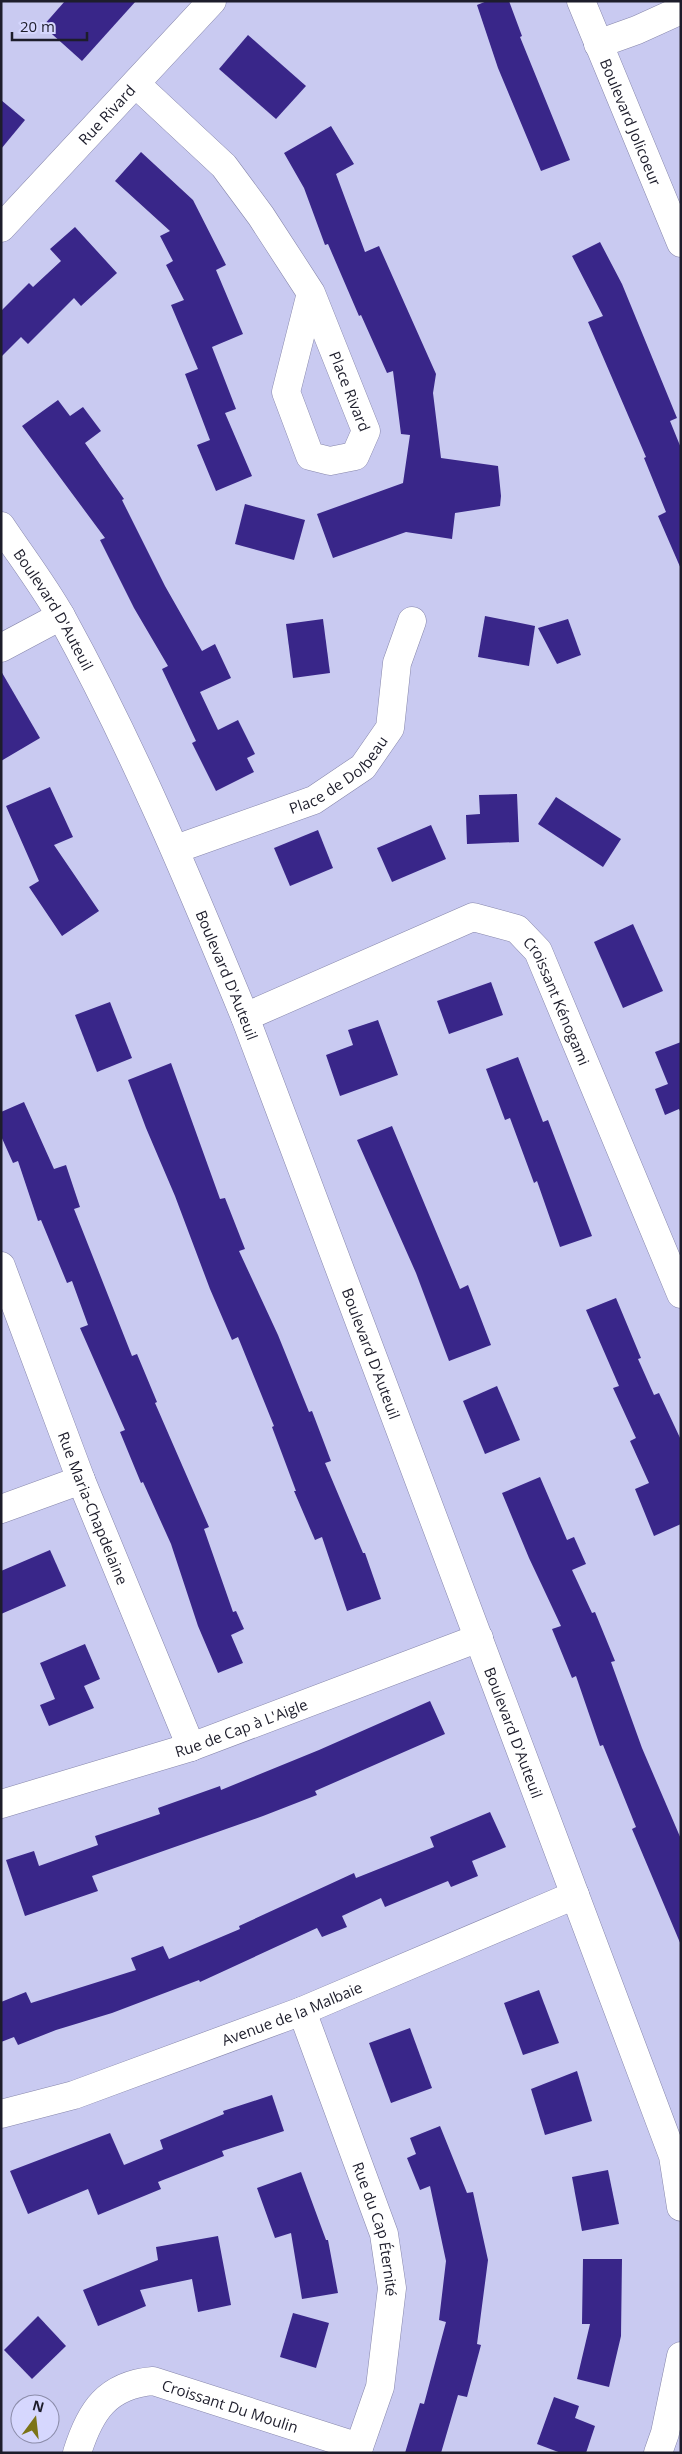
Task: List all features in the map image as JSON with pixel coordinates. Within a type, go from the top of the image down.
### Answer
[{"type":"street","name":"Rue Rivard","points":[[1,228],[212,1]]},
{"type":"street","name":"Boulevard Jolicoeur","points":[[580,1],[681,243]]},
{"type":"street","points":[[598,44],[638,30],[681,10]]},
{"type":"street","name":"Place Rivard","points":[[136,84],[224,166],[261,216],[311,293],[366,431],[355,456],[330,461],[310,456],[286,392],[311,293]]},
{"type":"street","name":"Boulevard D'Auteuil","points":[[1,526],[61,616],[119,729],[176,848],[245,1017],[575,1895],[677,2156],[681,2207]]},
{"type":"street","points":[[1,648],[61,616]]},
{"type":"street","name":"Place de Dolbeau","points":[[176,848],[314,800],[363,767],[390,728],[397,663],[412,621]]},
{"type":"street","name":"Croissant Kénogami","points":[[245,1017],[473,916],[517,929],[538,951],[681,1294]]},
{"type":"street","name":"Rue Maria-Chapdelaine","points":[[1,1266],[81,1480],[191,1748]]},
{"type":"street","points":[[1,1509],[81,1480]]},
{"type":"street","name":"Rue de Cap à L'Aigle","points":[[1,1804],[191,1748],[478,1638]]},
{"type":"street","name":"Avenue de la Malbaie","points":[[1,2114],[74,2095],[302,2011],[575,1895]]},
{"type":"street","name":"Rue du Cap Éternité","points":[[302,2011],[384,2234],[392,2288],[380,2387],[358,2450]]},
{"type":"street","points":[[658,2453],[665,2433],[681,2356]]},
{"type":"street","name":"Croissant Du Moulin","points":[[77,2453],[86,2424],[99,2405],[133,2383],[153,2381],[358,2450]]},
{"type":"building","points":[[65,1],[136,1],[82,61],[43,26]]},
{"type":"building","points":[[487,1],[509,1],[522,36],[520,37],[570,160],[541,171],[498,68],[477,5]]},
{"type":"building","points":[[248,35],[306,86],[276,119],[219,69]]},
{"type":"building","points":[[1,100],[25,120],[1,149]]},
{"type":"building","points":[[331,126],[354,164],[336,174],[365,252],[379,246],[436,374],[433,393],[441,458],[498,466],[501,496],[500,506],[455,513],[452,539],[406,532],[333,558],[317,514],[403,483],[410,435],[401,434],[393,371],[387,373],[361,315],[359,316],[328,244],[325,245],[304,188],[284,153]]},
{"type":"building","points":[[141,152],[193,200],[226,265],[216,270],[243,334],[212,347],[236,409],[225,413],[252,476],[216,491],[197,445],[210,440],[185,374],[198,369],[171,305],[184,300],[166,265],[173,261],[160,236],[170,231],[115,181]]},
{"type":"building","points":[[75,227],[117,273],[81,306],[74,298],[28,344],[21,337],[1,357],[1,311],[29,283],[33,287],[61,261],[50,249]]},
{"type":"building","points":[[600,242],[622,284],[677,418],[670,421],[681,448],[681,569],[658,516],[666,512],[644,458],[646,457],[588,322],[603,316],[572,256]]},
{"type":"building","points":[[58,400],[70,416],[83,407],[101,431],[85,443],[124,499],[122,500],[165,586],[202,651],[215,644],[231,678],[200,692],[218,730],[238,720],[255,754],[247,758],[254,772],[216,791],[192,743],[196,741],[162,669],[168,666],[134,608],[100,540],[105,538],[22,426]]},
{"type":"building","points":[[245,504],[305,520],[294,560],[235,544]]},
{"type":"building","points":[[485,616],[535,626],[529,666],[478,657]]},
{"type":"building","points":[[323,619],[330,673],[293,678],[286,624]]},
{"type":"building","points":[[568,619],[581,655],[557,664],[538,628]]},
{"type":"building","points":[[1,671],[40,738],[1,761]]},
{"type":"building","points":[[50,787],[73,837],[54,845],[99,911],[62,936],[29,887],[39,881],[6,806]]},
{"type":"building","points":[[517,794],[519,842],[467,844],[466,815],[480,814],[479,795]]},
{"type":"building","points":[[556,797],[621,839],[603,867],[538,824]]},
{"type":"building","points":[[431,825],[446,859],[392,882],[377,848]]},
{"type":"building","points":[[318,830],[333,868],[290,886],[274,848]]},
{"type":"building","points":[[633,924],[663,991],[623,1008],[594,942]]},
{"type":"building","points":[[491,982],[503,1015],[449,1034],[437,1001]]},
{"type":"building","points":[[110,1002],[132,1058],[97,1072],[75,1015]]},
{"type":"building","points":[[378,1020],[398,1075],[340,1096],[326,1055],[353,1045],[348,1030]]},
{"type":"building","points":[[681,1042],[681,1113],[679,1109],[665,1115],[655,1089],[668,1084],[655,1052]]},
{"type":"building","points":[[518,1057],[543,1122],[548,1120],[592,1236],[560,1247],[537,1181],[534,1183],[510,1118],[505,1120],[486,1069]]},
{"type":"building","points":[[171,1063],[220,1199],[225,1198],[245,1249],[239,1251],[278,1335],[309,1412],[312,1411],[331,1461],[325,1463],[363,1553],[365,1553],[381,1599],[347,1611],[322,1537],[315,1540],[294,1491],[296,1491],[272,1427],[274,1426],[238,1337],[232,1340],[146,1128],[128,1080]]},
{"type":"building","points":[[24,1102],[54,1169],[66,1165],[80,1207],[74,1209],[132,1356],[137,1354],[157,1402],[155,1403],[209,1527],[204,1529],[233,1612],[236,1611],[244,1629],[231,1635],[243,1663],[218,1673],[198,1626],[171,1544],[143,1482],[141,1483],[120,1432],[125,1430],[80,1328],[88,1325],[72,1281],[67,1283],[41,1220],[38,1221],[18,1161],[13,1163],[1,1136],[1,1112]]},
{"type":"building","points":[[392,1126],[460,1289],[468,1285],[491,1345],[449,1361],[416,1273],[357,1140]]},
{"type":"building","points":[[616,1298],[641,1358],[638,1359],[654,1395],[659,1393],[681,1440],[681,1524],[654,1536],[635,1489],[649,1483],[630,1441],[636,1438],[613,1388],[619,1386],[586,1310]]},
{"type":"building","points":[[497,1386],[520,1440],[485,1454],[463,1401]]},
{"type":"building","points":[[540,1477],[567,1540],[574,1537],[586,1564],[572,1570],[592,1613],[595,1612],[615,1661],[611,1662],[642,1748],[681,1839],[681,1945],[632,1829],[636,1827],[603,1745],[600,1746],[576,1676],[572,1678],[552,1629],[561,1626],[529,1558],[502,1493]]},
{"type":"building","points":[[50,1550],[66,1586],[1,1614],[1,1571]]},
{"type":"building","points":[[85,1644],[100,1679],[84,1686],[94,1708],[49,1726],[40,1705],[55,1699],[40,1663]]},
{"type":"building","points":[[430,1701],[445,1734],[315,1791],[317,1795],[92,1876],[98,1891],[25,1916],[6,1860],[34,1851],[39,1866],[98,1845],[95,1836],[160,1814],[158,1808],[220,1786],[221,1790],[319,1750]]},
{"type":"building","points":[[490,1812],[506,1847],[472,1861],[478,1876],[451,1887],[448,1881],[385,1907],[381,1898],[342,1916],[347,1927],[322,1937],[317,1928],[200,1982],[199,1980],[112,2013],[56,2030],[18,2045],[14,2037],[1,2042],[1,2002],[26,1992],[31,2003],[136,1970],[131,1958],[163,1946],[169,1959],[240,1929],[239,1926],[354,1873],[356,1878],[434,1847],[430,1837]]},
{"type":"building","points":[[539,1990],[559,2043],[523,2055],[504,2003]]},
{"type":"building","points":[[410,2028],[432,2088],[391,2103],[369,2043]]},
{"type":"building","points":[[577,2071],[592,2121],[545,2135],[531,2089]]},
{"type":"building","points":[[272,2095],[284,2131],[222,2151],[224,2156],[158,2182],[161,2189],[98,2215],[88,2189],[28,2214],[10,2171],[110,2133],[124,2165],[163,2149],[160,2140],[224,2114],[223,2111]]},
{"type":"building","points":[[440,2126],[467,2193],[473,2192],[488,2260],[477,2344],[481,2345],[467,2397],[458,2395],[441,2453],[405,2453],[420,2403],[424,2404],[446,2322],[439,2320],[446,2261],[430,2186],[420,2190],[407,2158],[416,2154],[410,2138]]},
{"type":"building","points":[[608,2170],[619,2224],[582,2231],[572,2177]]},
{"type":"building","points":[[301,2172],[326,2240],[328,2240],[338,2293],[302,2299],[291,2233],[275,2238],[257,2188]]},
{"type":"building","points":[[218,2236],[231,2305],[198,2312],[192,2279],[140,2290],[146,2306],[98,2326],[83,2290],[158,2260],[156,2247]]},
{"type":"building","points":[[583,2259],[622,2259],[621,2336],[609,2387],[577,2379],[590,2324],[582,2324]]},
{"type":"building","points":[[293,2313],[329,2323],[316,2368],[280,2357]]},
{"type":"building","points":[[38,2316],[66,2346],[32,2379],[4,2350]]},
{"type":"building","points":[[554,2397],[579,2406],[575,2418],[595,2426],[586,2453],[561,2453],[537,2444]]}]
